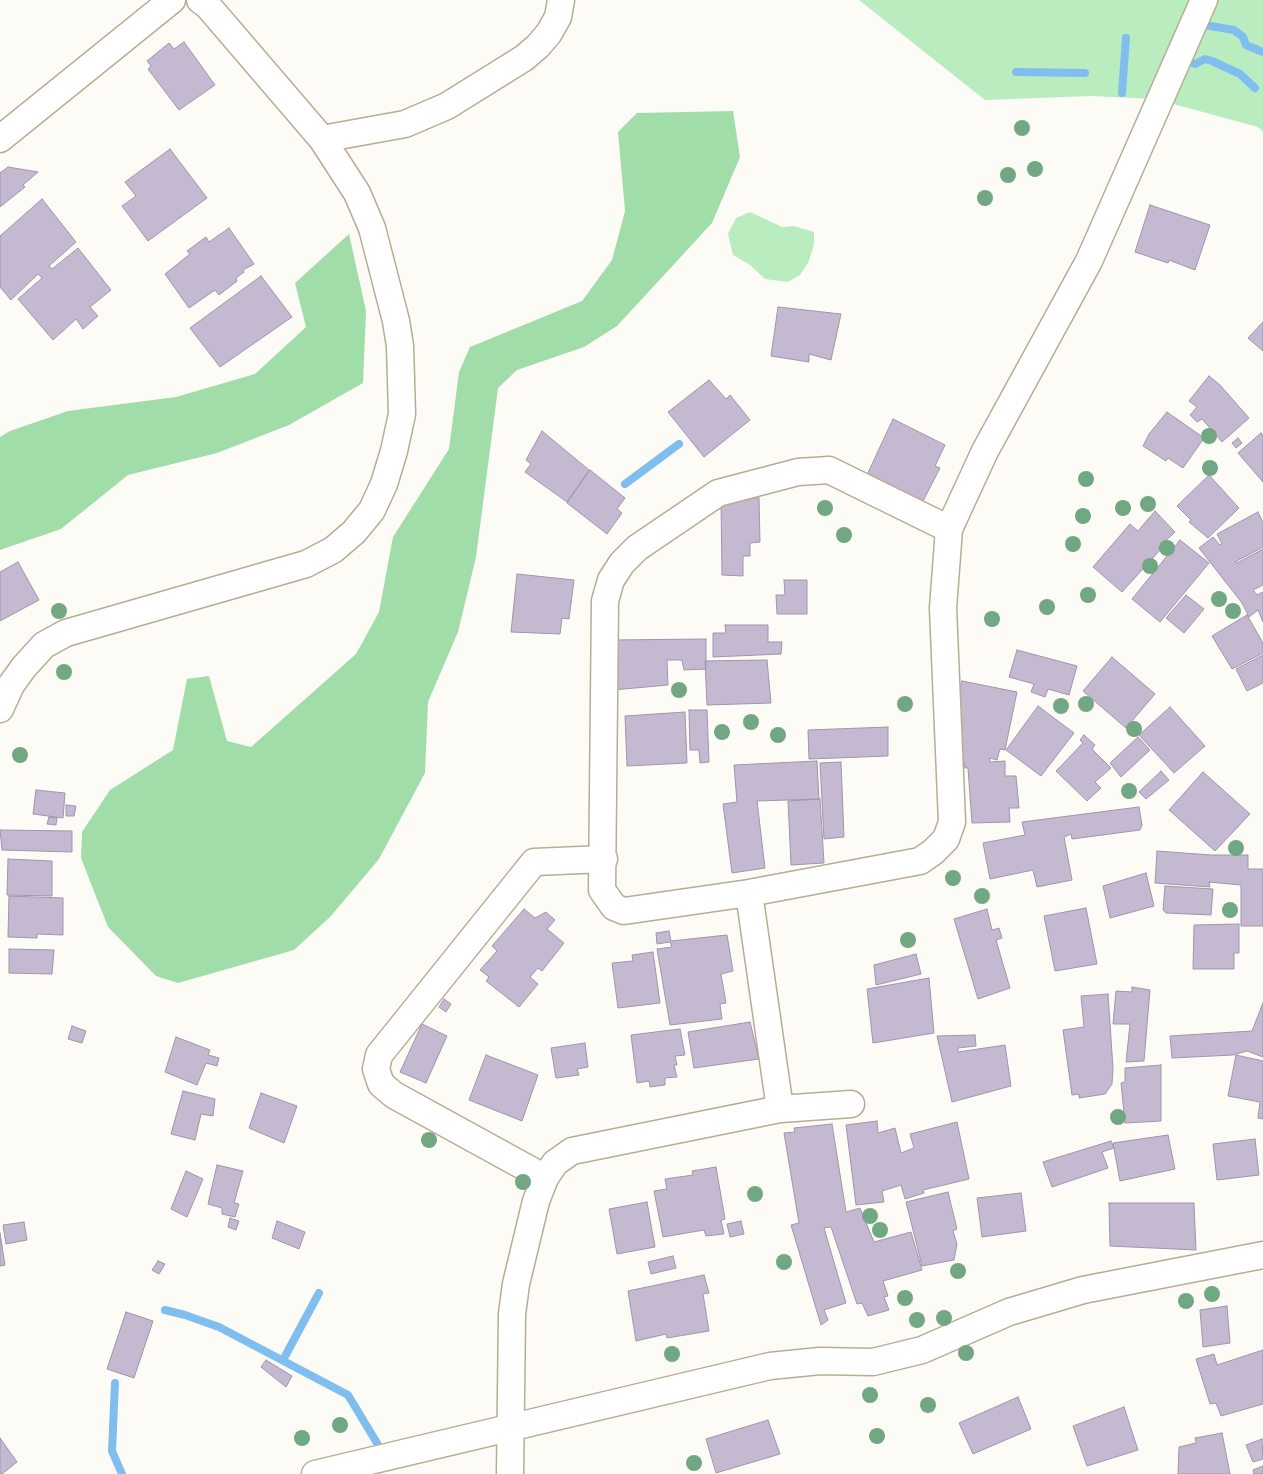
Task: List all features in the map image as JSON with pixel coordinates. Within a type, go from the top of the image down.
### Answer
[{"type":"street","points":[[0,139],[172,0]]},
{"type":"street","points":[[0,709],[11,685],[24,667],[44,645],[66,633],[306,564],[333,550],[354,532],[372,510],[386,476],[402,414],[400,346],[396,321],[372,228],[357,194],[322,139],[208,6],[200,0]]},
{"type":"street","points":[[322,139],[405,124],[447,106],[524,58],[538,46],[549,33],[558,17],[561,0]]},
{"type":"street","points":[[949,529],[829,470],[780,476],[718,493],[637,548],[622,563],[611,580],[605,601],[604,859],[602,890],[614,907],[624,911],[749,894],[920,861],[933,852],[946,839],[952,822],[943,608],[949,529],[985,451],[1089,261],[1204,0]]},
{"type":"street","points":[[544,1178],[394,1095],[381,1084],[376,1069],[379,1055],[534,862],[604,859]]},
{"type":"street","points":[[749,894],[780,1109]]},
{"type":"street","points":[[510,1474],[512,1314],[516,1284],[536,1201],[544,1178],[555,1163],[572,1151],[780,1109],[851,1104]]},
{"type":"street","points":[[315,1474],[770,1366],[820,1361],[873,1362],[922,1350],[1009,1312],[1083,1290],[1263,1255]]},
{"type":"green space","points":[[859,0],[1263,0],[1263,132],[1258,127],[1155,99],[1091,96],[985,100]]},
{"type":"green space","points":[[733,111],[740,157],[712,223],[617,326],[584,347],[517,370],[498,388],[476,557],[458,632],[428,702],[425,773],[379,859],[331,916],[294,950],[178,983],[156,976],[108,927],[81,858],[82,832],[110,790],[173,750],[187,679],[209,676],[227,741],[251,747],[356,654],[379,612],[393,537],[449,449],[459,372],[470,347],[582,301],[612,260],[625,211],[618,132],[637,113]]},
{"type":"green space","points":[[750,212],[782,227],[794,226],[814,232],[814,245],[808,263],[800,275],[788,282],[765,279],[750,265],[733,255],[728,234],[736,218]]},
{"type":"green space","points":[[349,234],[366,311],[363,383],[289,425],[217,453],[128,475],[61,529],[0,550],[0,437],[10,431],[68,411],[176,397],[255,374],[306,327],[295,283]]},
{"type":"building","points":[[184,42],[215,85],[179,110],[148,69],[151,66],[147,61],[169,43],[174,49]]},
{"type":"building","points":[[170,149],[207,198],[148,241],[122,206],[136,196],[125,182]]},
{"type":"building","points":[[8,167],[38,172],[23,185],[25,187],[0,207],[0,173]]},
{"type":"building","points":[[42,199],[76,242],[49,266],[52,269],[78,248],[111,290],[90,307],[98,316],[83,329],[76,319],[53,340],[18,299],[42,278],[38,274],[11,300],[0,287],[0,236]]},
{"type":"building","points":[[1150,205],[1210,225],[1195,270],[1169,260],[1168,263],[1135,252]]},
{"type":"building","points":[[229,228],[254,264],[243,270],[244,272],[236,278],[237,281],[219,295],[215,290],[189,308],[165,274],[190,254],[187,251],[206,237],[209,242]]},
{"type":"building","points":[[261,276],[292,317],[220,367],[190,328]]},
{"type":"building","points":[[778,307],[841,314],[831,360],[809,354],[809,362],[771,356]]},
{"type":"building","points":[[1263,322],[1263,351],[1248,338]]},
{"type":"building","points":[[1209,376],[1220,385],[1249,418],[1222,442],[1202,419],[1197,422],[1190,415],[1197,407],[1189,401]]},
{"type":"building","points":[[709,380],[726,399],[730,395],[750,420],[704,457],[668,412]]},
{"type":"building","points":[[1167,412],[1204,438],[1183,468],[1168,458],[1166,461],[1143,446],[1149,434]]},
{"type":"building","points":[[893,419],[945,445],[935,466],[940,468],[922,503],[866,477]]},
{"type":"building","points":[[542,431],[589,470],[567,502],[525,472],[531,464],[526,460]]},
{"type":"building","points":[[1261,433],[1263,435],[1263,482],[1238,453]]},
{"type":"building","points":[[1238,438],[1242,443],[1236,448],[1232,443]]},
{"type":"building","points":[[590,470],[625,498],[617,509],[622,513],[607,534],[567,503]]},
{"type":"building","points":[[1209,475],[1239,508],[1208,538],[1189,522],[1191,520],[1177,506]]},
{"type":"building","points":[[759,498],[760,542],[750,543],[750,556],[743,556],[743,576],[722,575],[721,501]]},
{"type":"building","points":[[1155,511],[1175,532],[1158,548],[1160,550],[1122,592],[1093,567],[1130,524],[1138,531]]},
{"type":"building","points":[[1258,512],[1263,523],[1263,547],[1235,562],[1237,563],[1263,549],[1263,585],[1253,590],[1257,595],[1263,592],[1263,622],[1258,610],[1249,617],[1242,603],[1199,548],[1213,537],[1220,545],[1222,544],[1217,534]]},
{"type":"building","points":[[1180,540],[1209,563],[1160,622],[1132,599]]},
{"type":"building","points":[[18,562],[39,600],[0,621],[0,572]]},
{"type":"building","points":[[517,574],[574,580],[569,619],[562,618],[560,634],[511,632]]},
{"type":"building","points":[[784,580],[807,580],[807,614],[777,614],[776,595],[785,595]]},
{"type":"building","points":[[1186,595],[1204,609],[1184,633],[1166,618]]},
{"type":"building","points":[[1247,615],[1263,643],[1263,653],[1232,669],[1212,636]]},
{"type":"building","points":[[725,625],[768,625],[768,642],[782,642],[781,654],[713,657],[713,633],[726,633]]},
{"type":"building","points":[[706,639],[706,669],[684,670],[682,660],[667,660],[668,685],[613,690],[611,640]]},
{"type":"building","points":[[1017,650],[1077,666],[1069,695],[1048,689],[1045,697],[1031,692],[1034,684],[1009,677]]},
{"type":"building","points":[[1263,655],[1263,683],[1247,691],[1236,669]]},
{"type":"building","points":[[1112,657],[1155,694],[1126,728],[1083,691]]},
{"type":"building","points":[[767,660],[771,703],[707,705],[705,661]]},
{"type":"building","points":[[962,681],[1017,692],[1005,750],[1000,749],[997,760],[990,758],[990,762],[1005,761],[1005,776],[1016,776],[1019,808],[1009,808],[1010,822],[972,823],[968,768],[965,768],[958,735],[958,696]]},
{"type":"building","points":[[1038,706],[1074,733],[1041,776],[1006,750]]},
{"type":"building","points":[[1170,707],[1205,746],[1174,773],[1139,735]]},
{"type":"building","points":[[689,710],[707,710],[709,762],[700,763],[699,750],[690,750]]},
{"type":"building","points":[[685,712],[687,763],[627,766],[625,716]]},
{"type":"building","points":[[888,727],[888,756],[809,759],[808,730]]},
{"type":"building","points":[[1084,735],[1095,745],[1092,749],[1111,768],[1095,782],[1101,788],[1087,801],[1056,771],[1083,743],[1080,740]]},
{"type":"building","points":[[1138,737],[1150,750],[1121,777],[1110,763]]},
{"type":"building","points":[[817,761],[819,799],[757,801],[765,868],[732,873],[723,804],[737,802],[734,765]]},
{"type":"building","points":[[841,762],[844,837],[824,839],[820,763]]},
{"type":"building","points":[[1161,771],[1169,780],[1146,799],[1139,792]]},
{"type":"building","points":[[1203,772],[1250,814],[1215,851],[1169,810]]},
{"type":"building","points":[[36,790],[65,793],[63,818],[33,814]]},
{"type":"building","points":[[820,799],[824,863],[791,865],[788,801]]},
{"type":"building","points":[[66,805],[76,806],[74,816],[66,816]]},
{"type":"building","points":[[1139,807],[1142,825],[1140,830],[1072,839],[1071,834],[1064,837],[1072,880],[1037,887],[1033,870],[990,879],[983,843],[1025,835],[1022,822]]},
{"type":"building","points":[[49,817],[57,818],[56,825],[47,824]]},
{"type":"building","points":[[0,830],[72,831],[72,852],[2,850]]},
{"type":"building","points":[[1157,851],[1211,855],[1248,855],[1248,869],[1263,869],[1263,926],[1241,926],[1241,885],[1209,882],[1210,887],[1155,883]]},
{"type":"building","points":[[8,859],[52,861],[52,896],[7,895]]},
{"type":"building","points":[[1146,873],[1154,906],[1110,918],[1103,886]]},
{"type":"building","points":[[1165,886],[1213,889],[1211,915],[1166,913],[1163,910]]},
{"type":"building","points":[[9,896],[63,898],[63,935],[37,934],[37,938],[8,937]]},
{"type":"building","points":[[1086,908],[1097,964],[1055,971],[1044,916]]},
{"type":"building","points":[[524,909],[535,918],[546,912],[555,920],[547,929],[564,943],[542,971],[538,968],[530,977],[538,984],[519,1007],[486,981],[489,977],[480,970],[497,951],[492,946]]},
{"type":"building","points":[[987,909],[992,930],[999,928],[1002,938],[996,940],[1010,988],[978,999],[954,919]]},
{"type":"building","points":[[1239,924],[1239,953],[1234,953],[1234,969],[1193,969],[1194,925]]},
{"type":"building","points":[[669,931],[671,941],[727,935],[733,971],[721,974],[726,1003],[720,1004],[722,1019],[670,1025],[657,949],[672,947],[670,942],[657,944],[656,933]]},
{"type":"building","points":[[9,949],[54,950],[52,974],[9,973]]},
{"type":"building","points":[[653,952],[660,1003],[618,1008],[612,963],[633,961],[632,955]]},
{"type":"building","points":[[916,954],[921,974],[876,985],[874,965]]},
{"type":"building","points":[[929,978],[934,1033],[873,1043],[867,989]]},
{"type":"building","points":[[1132,987],[1150,990],[1144,1061],[1126,1062],[1130,1024],[1113,1024],[1116,991],[1132,992]]},
{"type":"building","points":[[1108,994],[1113,1068],[1112,1084],[1105,1094],[1079,1098],[1079,1094],[1072,1095],[1063,1030],[1084,1027],[1081,996]]},
{"type":"building","points":[[444,999],[451,1004],[446,1012],[439,1007]]},
{"type":"building","points":[[1263,1003],[1263,1057],[1247,1051],[1233,1055],[1172,1058],[1170,1036],[1252,1031]]},
{"type":"building","points":[[750,1022],[759,1059],[694,1068],[688,1032]]},
{"type":"building","points":[[422,1024],[447,1036],[426,1083],[400,1072]]},
{"type":"building","points":[[72,1026],[86,1031],[82,1043],[68,1039]]},
{"type":"building","points":[[680,1029],[685,1055],[675,1056],[677,1065],[674,1065],[677,1077],[665,1078],[665,1085],[650,1087],[649,1081],[637,1083],[631,1035]]},
{"type":"building","points":[[975,1035],[976,1046],[958,1048],[958,1052],[1005,1045],[1011,1086],[952,1102],[937,1036]]},
{"type":"building","points":[[176,1037],[210,1050],[208,1055],[219,1058],[217,1066],[206,1063],[197,1085],[165,1072]]},
{"type":"building","points":[[585,1043],[588,1067],[577,1069],[579,1075],[556,1078],[551,1048]]},
{"type":"building","points":[[486,1055],[538,1075],[522,1121],[469,1100]]},
{"type":"building","points":[[1236,1055],[1263,1061],[1263,1119],[1258,1118],[1260,1102],[1228,1096]]},
{"type":"building","points":[[1161,1065],[1161,1121],[1125,1123],[1121,1083],[1125,1082],[1125,1068]]},
{"type":"building","points":[[183,1091],[215,1099],[213,1116],[201,1114],[195,1140],[171,1134]]},
{"type":"building","points":[[261,1093],[297,1106],[284,1143],[249,1128]]},
{"type":"building","points":[[877,1121],[878,1133],[895,1128],[901,1153],[914,1148],[910,1134],[957,1122],[969,1179],[923,1190],[924,1193],[905,1199],[901,1185],[882,1191],[884,1202],[856,1205],[846,1125]]},
{"type":"building","points":[[832,1124],[846,1212],[860,1208],[874,1242],[911,1232],[922,1270],[883,1281],[888,1296],[884,1297],[889,1310],[868,1316],[862,1303],[857,1304],[831,1227],[824,1228],[846,1303],[824,1310],[828,1320],[821,1325],[791,1225],[799,1223],[784,1133],[795,1132],[794,1128]]},
{"type":"building","points":[[1168,1135],[1175,1169],[1120,1181],[1113,1143]]},
{"type":"building","points":[[1255,1139],[1259,1175],[1217,1180],[1213,1144]]},
{"type":"building","points":[[1111,1141],[1114,1148],[1102,1152],[1108,1168],[1052,1187],[1043,1162]]},
{"type":"building","points":[[217,1165],[243,1171],[234,1203],[239,1204],[235,1217],[222,1214],[222,1208],[208,1204]]},
{"type":"building","points":[[716,1167],[725,1219],[721,1220],[724,1234],[706,1236],[704,1230],[663,1237],[654,1191],[667,1189],[665,1179],[693,1175],[692,1171]]},
{"type":"building","points":[[186,1171],[203,1179],[187,1217],[171,1209]]},
{"type":"building","points":[[948,1192],[957,1229],[953,1231],[957,1244],[954,1260],[922,1266],[906,1202]]},
{"type":"building","points":[[1021,1193],[1026,1231],[982,1237],[977,1198]]},
{"type":"building","points":[[647,1202],[655,1247],[617,1254],[609,1209]]},
{"type":"building","points":[[1109,1203],[1194,1203],[1196,1250],[1110,1246]]},
{"type":"building","points":[[230,1218],[239,1221],[236,1230],[228,1227]]},
{"type":"building","points":[[277,1221],[305,1232],[299,1249],[272,1238]]},
{"type":"building","points":[[741,1221],[744,1234],[730,1237],[727,1224]]},
{"type":"building","points":[[24,1222],[27,1240],[6,1244],[3,1225]]},
{"type":"building","points":[[0,1233],[5,1265],[0,1266]]},
{"type":"building","points":[[673,1256],[676,1268],[651,1274],[648,1262]]},
{"type":"building","points":[[158,1261],[165,1264],[159,1274],[152,1270]]},
{"type":"building","points":[[704,1275],[709,1293],[703,1294],[709,1331],[667,1338],[666,1334],[636,1341],[628,1291]]},
{"type":"building","points":[[1227,1306],[1230,1343],[1203,1347],[1200,1310]]},
{"type":"building","points":[[126,1312],[153,1321],[134,1378],[107,1369]]},
{"type":"building","points":[[1263,1350],[1263,1404],[1221,1416],[1216,1403],[1210,1404],[1196,1359],[1214,1354],[1217,1365]]},
{"type":"building","points":[[266,1360],[292,1376],[286,1387],[261,1367]]},
{"type":"building","points":[[1018,1397],[1031,1429],[973,1454],[959,1423]]},
{"type":"building","points":[[1124,1407],[1138,1450],[1087,1466],[1073,1426]]},
{"type":"building","points":[[768,1420],[780,1454],[716,1473],[706,1439]]},
{"type":"building","points":[[1222,1433],[1230,1474],[1178,1474],[1179,1447],[1196,1443],[1195,1438]]},
{"type":"building","points":[[0,1438],[17,1462],[2,1474],[0,1474]]},
{"type":"building","points":[[1262,1439],[1263,1459],[1253,1462],[1246,1445]]},
{"type":"building","points":[[1263,1466],[1263,1474],[1254,1474],[1253,1470]]},
{"type":"waterway","points":[[1199,24],[1234,30],[1243,37],[1246,45],[1263,52]]},
{"type":"waterway","points":[[1122,93],[1126,38]]},
{"type":"waterway","points":[[1186,61],[1195,64],[1205,59],[1212,61],[1240,74],[1255,88]]},
{"type":"waterway","points":[[1016,72],[1085,73]]},
{"type":"waterway","points":[[625,484],[679,444]]},
{"type":"waterway","points":[[283,1360],[319,1293]]},
{"type":"waterway","points":[[165,1310],[219,1327],[348,1395],[383,1453]]},
{"type":"waterway","points":[[115,1383],[112,1451],[122,1474]]}]
